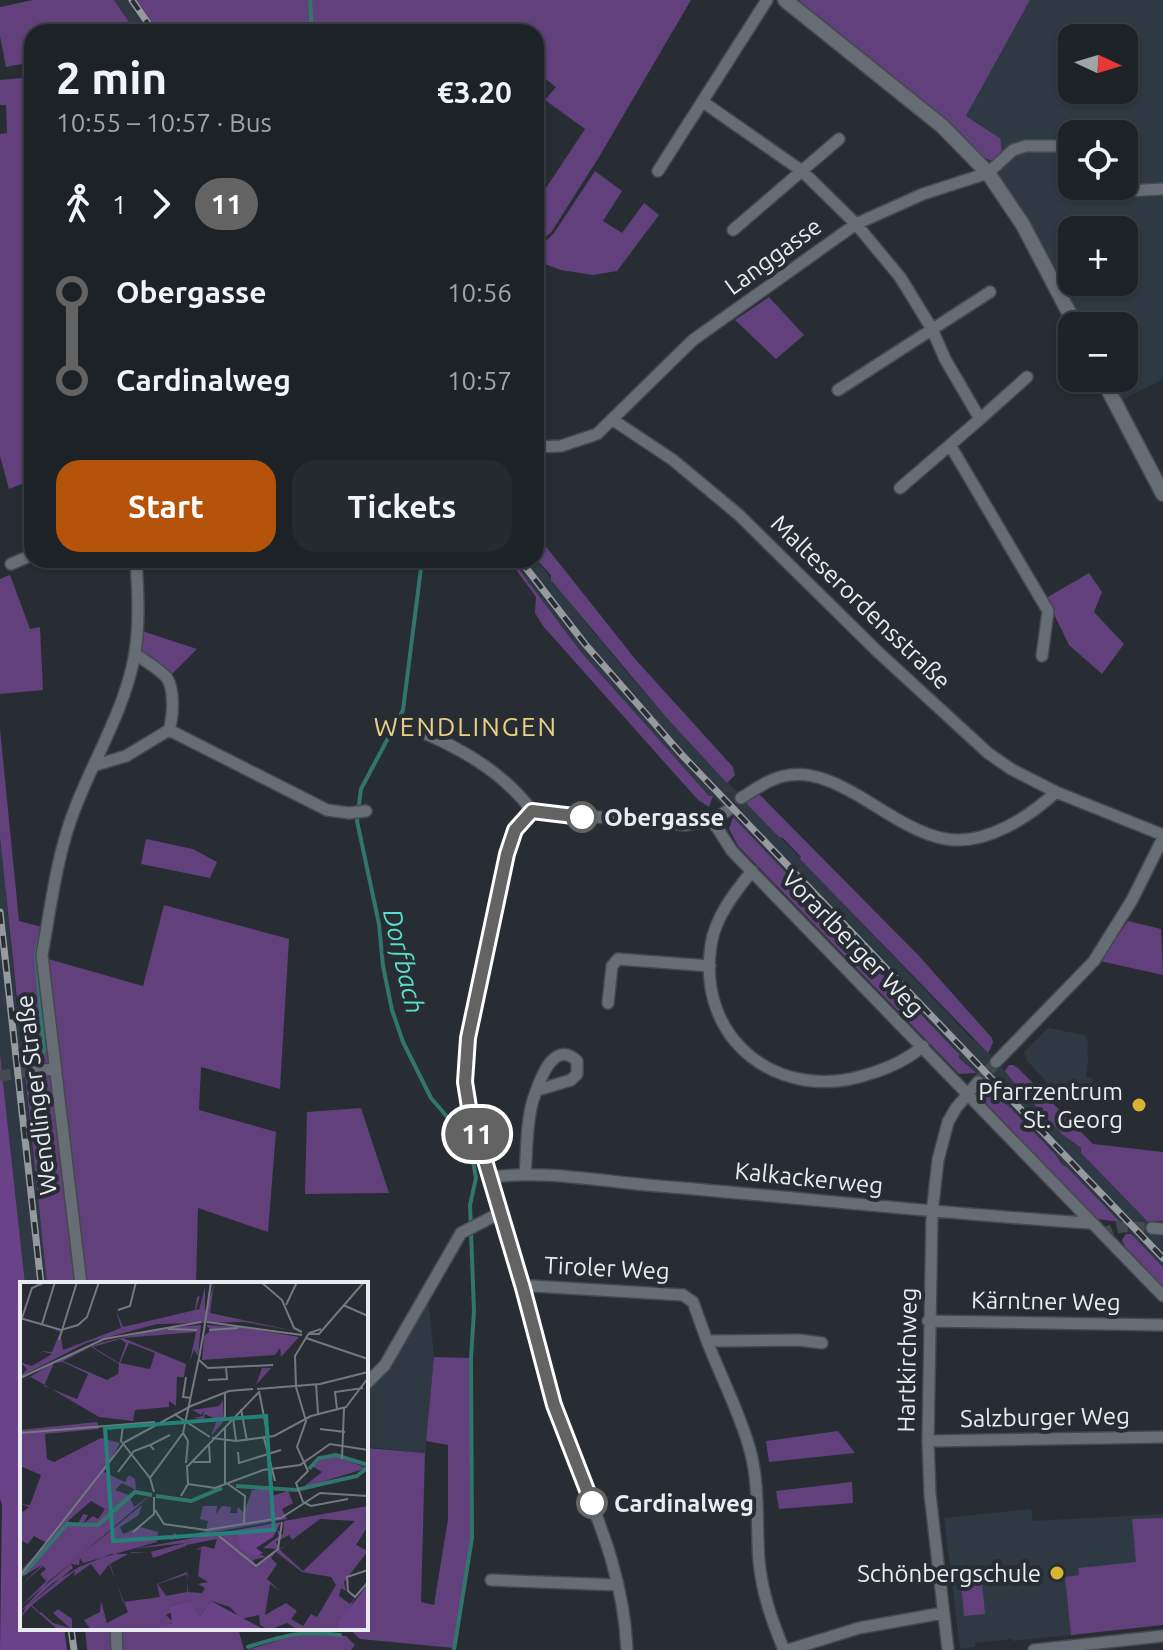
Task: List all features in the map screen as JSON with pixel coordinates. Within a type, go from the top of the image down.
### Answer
[{"type":"street","points":[[658,171],[767,0]]},
{"type":"street","points":[[785,0],[942,126],[988,173],[1023,225],[1069,312]]},
{"type":"street","points":[[703,102],[802,171],[856,224],[900,277],[980,419]]},
{"type":"street","points":[[733,230],[839,139]]},
{"type":"street","points":[[988,173],[1013,150],[1026,146],[1058,146]]},
{"type":"street","name":"Langgasse","points":[[613,420],[693,340],[856,224],[923,194],[988,173]]},
{"type":"street","points":[[1138,190],[1163,189]]},
{"type":"street","points":[[838,390],[990,292]]},
{"type":"street","points":[[900,488],[1027,377]]},
{"type":"street","points":[[1109,392],[1163,494]]},
{"type":"street","points":[[544,447],[583,441],[613,420]]},
{"type":"street","name":"Malteserordensstraße","points":[[613,420],[673,460],[739,515],[878,652],[988,753],[1011,769],[1056,792],[1163,836]]},
{"type":"street","points":[[950,445],[1048,611],[1042,656]]},
{"type":"street","points":[[11,564],[24,558]]},
{"type":"street","name":"Wendlinger Straße","points":[[81,1282],[42,955],[51,902],[75,807],[96,765],[135,654],[136,568]]},
{"type":"street","points":[[96,765],[126,756],[169,730],[172,722],[171,690],[167,679],[135,654]]},
{"type":"street","points":[[409,727],[468,754],[515,790],[532,811],[686,825],[712,820],[727,811]]},
{"type":"street","points":[[169,730],[327,810],[360,812]]},
{"type":"street","points":[[741,798],[771,780],[789,775],[815,777],[842,786],[905,823],[945,839],[963,840],[985,835],[1022,818],[1056,792]]},
{"type":"street","points":[[532,811],[515,830],[507,854],[465,1060],[469,1107],[554,1405],[601,1521],[618,1585],[627,1650]]},
{"type":"street","name":"Vorarlberger Weg","points":[[712,820],[732,851],[1163,1296]]},
{"type":"street","points":[[996,1062],[1094,961],[1132,900],[1163,836]]},
{"type":"street","name":"Vorarlberger Weg","points":[[752,871],[735,892],[715,929],[710,966],[714,1003],[725,1029],[745,1053],[764,1067],[817,1082],[850,1080],[911,1057],[923,1046]]},
{"type":"street","points":[[608,1003],[612,966],[618,959],[710,966]]},
{"type":"street","points":[[32,1071],[54,1069]]},
{"type":"street","name":"Hartkirchweg","points":[[948,1650],[930,1494],[928,1441],[932,1213],[948,1122],[978,1082]]},
{"type":"street","points":[[525,1175],[532,1102],[538,1090]]},
{"type":"street","name":"Kalkackerweg","points":[[490,1178],[525,1175],[692,1188],[932,1213],[1090,1223]]},
{"type":"street","points":[[368,1382],[385,1365],[464,1231],[500,1213]]},
{"type":"street","name":"Tiroler Weg","points":[[523,1288],[548,1286],[683,1295],[693,1302],[750,1451],[763,1590],[770,1618],[786,1650]]},
{"type":"street","name":"Kärntner Weg","points":[[928,1321],[1163,1325]]},
{"type":"street","points":[[707,1341],[799,1340],[822,1343]]},
{"type":"street","name":"Salzburger Weg","points":[[928,1441],[1163,1437]]},
{"type":"street","points":[[491,1580],[618,1585]]},
{"type":"street","points":[[786,1650],[859,1628],[943,1613]]},
{"type":"street","points":[[116,1630],[117,1650]]},
{"type":"street","points":[[1034,1650],[1163,1636]]},
{"type":"shaded area","points":[[33,0],[114,0],[130,24],[24,24],[24,64],[6,67],[0,36],[0,7]]},
{"type":"shaded area","points":[[114,0],[136,0],[153,24],[130,24]]},
{"type":"shaded area","points":[[136,0],[691,0],[599,157],[544,239],[544,191],[585,129],[545,100],[556,87],[544,78],[544,24],[153,24]]},
{"type":"shaded area","points":[[793,0],[1030,0],[966,116],[1000,138],[1000,154],[992,160],[983,157],[959,134]]},
{"type":"shaded area","points":[[1030,0],[1163,0],[1163,379],[1138,392],[1138,312],[1074,312],[1066,296],[1138,296],[1138,216],[1058,216],[1058,279],[1042,247],[985,159],[988,160],[995,134],[966,116]]},
{"type":"shaded area","points":[[24,78],[24,483],[9,489],[0,456],[0,134],[7,133],[6,105],[0,105],[0,80]]},
{"type":"shaded area","points":[[595,171],[622,191],[603,221],[622,233],[644,203],[659,215],[617,271],[593,275],[544,264],[544,243]]},
{"type":"shaded area","points":[[769,297],[804,335],[776,359],[735,320]]},
{"type":"shaded area","points":[[1115,392],[1138,392],[1120,401]]},
{"type":"shaded area","points":[[544,544],[636,660],[733,767],[735,775],[727,783],[665,716],[551,580],[551,575],[544,568]]},
{"type":"shaded area","points":[[515,568],[518,568],[581,652],[709,796],[713,796],[709,807],[698,800],[543,626],[535,613],[536,597]]},
{"type":"shaded area","points":[[518,568],[543,568],[665,716],[980,1044],[1063,1135],[1081,1149],[1081,1153],[1163,1238],[1163,1267],[1066,1166],[1062,1166],[1056,1155],[959,1058],[959,1053],[713,796],[709,796],[581,652]]},
{"type":"shaded area","points":[[1089,573],[1102,592],[1094,612],[1124,644],[1102,674],[1069,645],[1046,598]]},
{"type":"shaded area","points":[[10,575],[30,629],[40,627],[43,690],[0,694],[0,579]]},
{"type":"shaded area","points":[[136,629],[197,649],[167,679],[135,654]]},
{"type":"shaded area","points":[[0,729],[19,921],[42,927],[38,956],[143,986],[164,905],[289,939],[280,1089],[201,1067],[199,1110],[276,1132],[268,1232],[198,1208],[196,1282],[47,1282],[0,837]]},
{"type":"shaded area","points":[[755,795],[760,795],[920,957],[992,1038],[988,1053],[746,803]]},
{"type":"shaded area","points":[[733,817],[976,1073],[959,1074],[738,846],[729,829]]},
{"type":"shaded area","points":[[0,837],[47,1282],[25,1282],[0,1054]]},
{"type":"shaded area","points":[[146,839],[193,849],[217,862],[210,878],[141,864]]},
{"type":"shaded area","points":[[1128,921],[1161,929],[1163,975],[1100,961]]},
{"type":"shaded area","points":[[1048,1028],[1085,1035],[1089,1054],[1086,1077],[1093,1078],[1091,1098],[1107,1102],[1058,1094],[1027,1061],[1024,1052]]},
{"type":"shaded area","points":[[0,1054],[25,1282],[20,1282],[20,1630],[64,1630],[67,1650],[0,1650]]},
{"type":"shaded area","points":[[1009,1065],[1018,1068],[1093,1144],[1163,1152],[1163,1221],[1148,1222],[1081,1153],[1081,1148],[1063,1135],[1011,1079],[1005,1071]]},
{"type":"shaded area","points":[[986,1083],[1120,1222],[1096,1219],[985,1102],[981,1091]]},
{"type":"shaded area","points":[[361,1108],[389,1193],[305,1194],[307,1112]]},
{"type":"shaded area","points":[[1126,1234],[1131,1234],[1163,1267],[1163,1287],[1125,1247],[1122,1240]]},
{"type":"shaded area","points":[[428,1295],[434,1357],[425,1453],[368,1447],[368,1387],[386,1369]]},
{"type":"shaded area","points":[[434,1357],[471,1358],[472,1538],[454,1648],[360,1639],[350,1630],[368,1630],[368,1448],[425,1453],[421,1602],[434,1605],[448,1519],[448,1445],[426,1441]]},
{"type":"shaded area","points":[[838,1431],[855,1453],[769,1462],[766,1441]]},
{"type":"shaded area","points":[[852,1482],[853,1503],[779,1509],[776,1491]]},
{"type":"shaded area","name":"Schönbergschule","points":[[1031,1509],[1033,1521],[1163,1514],[1163,1625],[975,1643],[975,1647],[960,1649],[944,1518]]},
{"type":"shaded area","points":[[1163,1518],[1163,1625],[1071,1635],[1065,1577],[1079,1575],[1078,1568],[1136,1562],[1132,1519]]},
{"type":"shaded area","points":[[982,1580],[985,1614],[964,1616],[961,1582]]},
{"type":"shaded area","points":[[85,1630],[239,1630],[244,1650],[87,1650]]},
{"type":"shaded area","points":[[290,1636],[346,1636],[355,1645],[351,1650],[248,1650]]},
{"type":"waterway","name":"Dorfbach","points":[[310,0],[312,24]]},
{"type":"waterway","name":"Dorfbach","points":[[421,568],[403,710],[361,789],[357,821],[379,924],[392,1010],[403,1042],[431,1098],[461,1133],[472,1156],[476,1178],[470,1205],[474,1311],[471,1358],[472,1538],[454,1650]]},
{"type":"waterway","points":[[40,936],[36,954],[44,1050],[41,1061]]},
{"type":"waterway","points":[[248,1647],[294,1635],[340,1635]]},
{"type":"tunnel","points":[[978,1082],[996,1062]]},
{"type":"tunnel","points":[[0,1076],[32,1071]]},
{"type":"tunnel","points":[[1103,1236],[1119,1227],[1152,1228]]},
{"type":"railway","points":[[132,0],[148,24]]},
{"type":"railway","points":[[526,568],[585,644],[682,755],[1163,1258]]},
{"type":"railway","points":[[0,912],[41,1282]]},
{"type":"railway","points":[[71,1630],[74,1650]]},
{"type":"bus line","name":"11","points":[[582,817],[532,811],[515,830],[507,854],[468,1038],[465,1082],[469,1107],[554,1405],[592,1503]]},
{"type":"place","name":"Obergasse","points":[[582,817]]},
{"type":"place","name":"Pfarrzentrum St. Georg","points":[[1139,1105]]},
{"type":"place","name":"Cardinalweg","points":[[592,1503]]},
{"type":"place","name":"Schönbergschule","points":[[1057,1573]]},
{"type":"district","name":"WENDLINGEN","points":[[466,726]]}]
